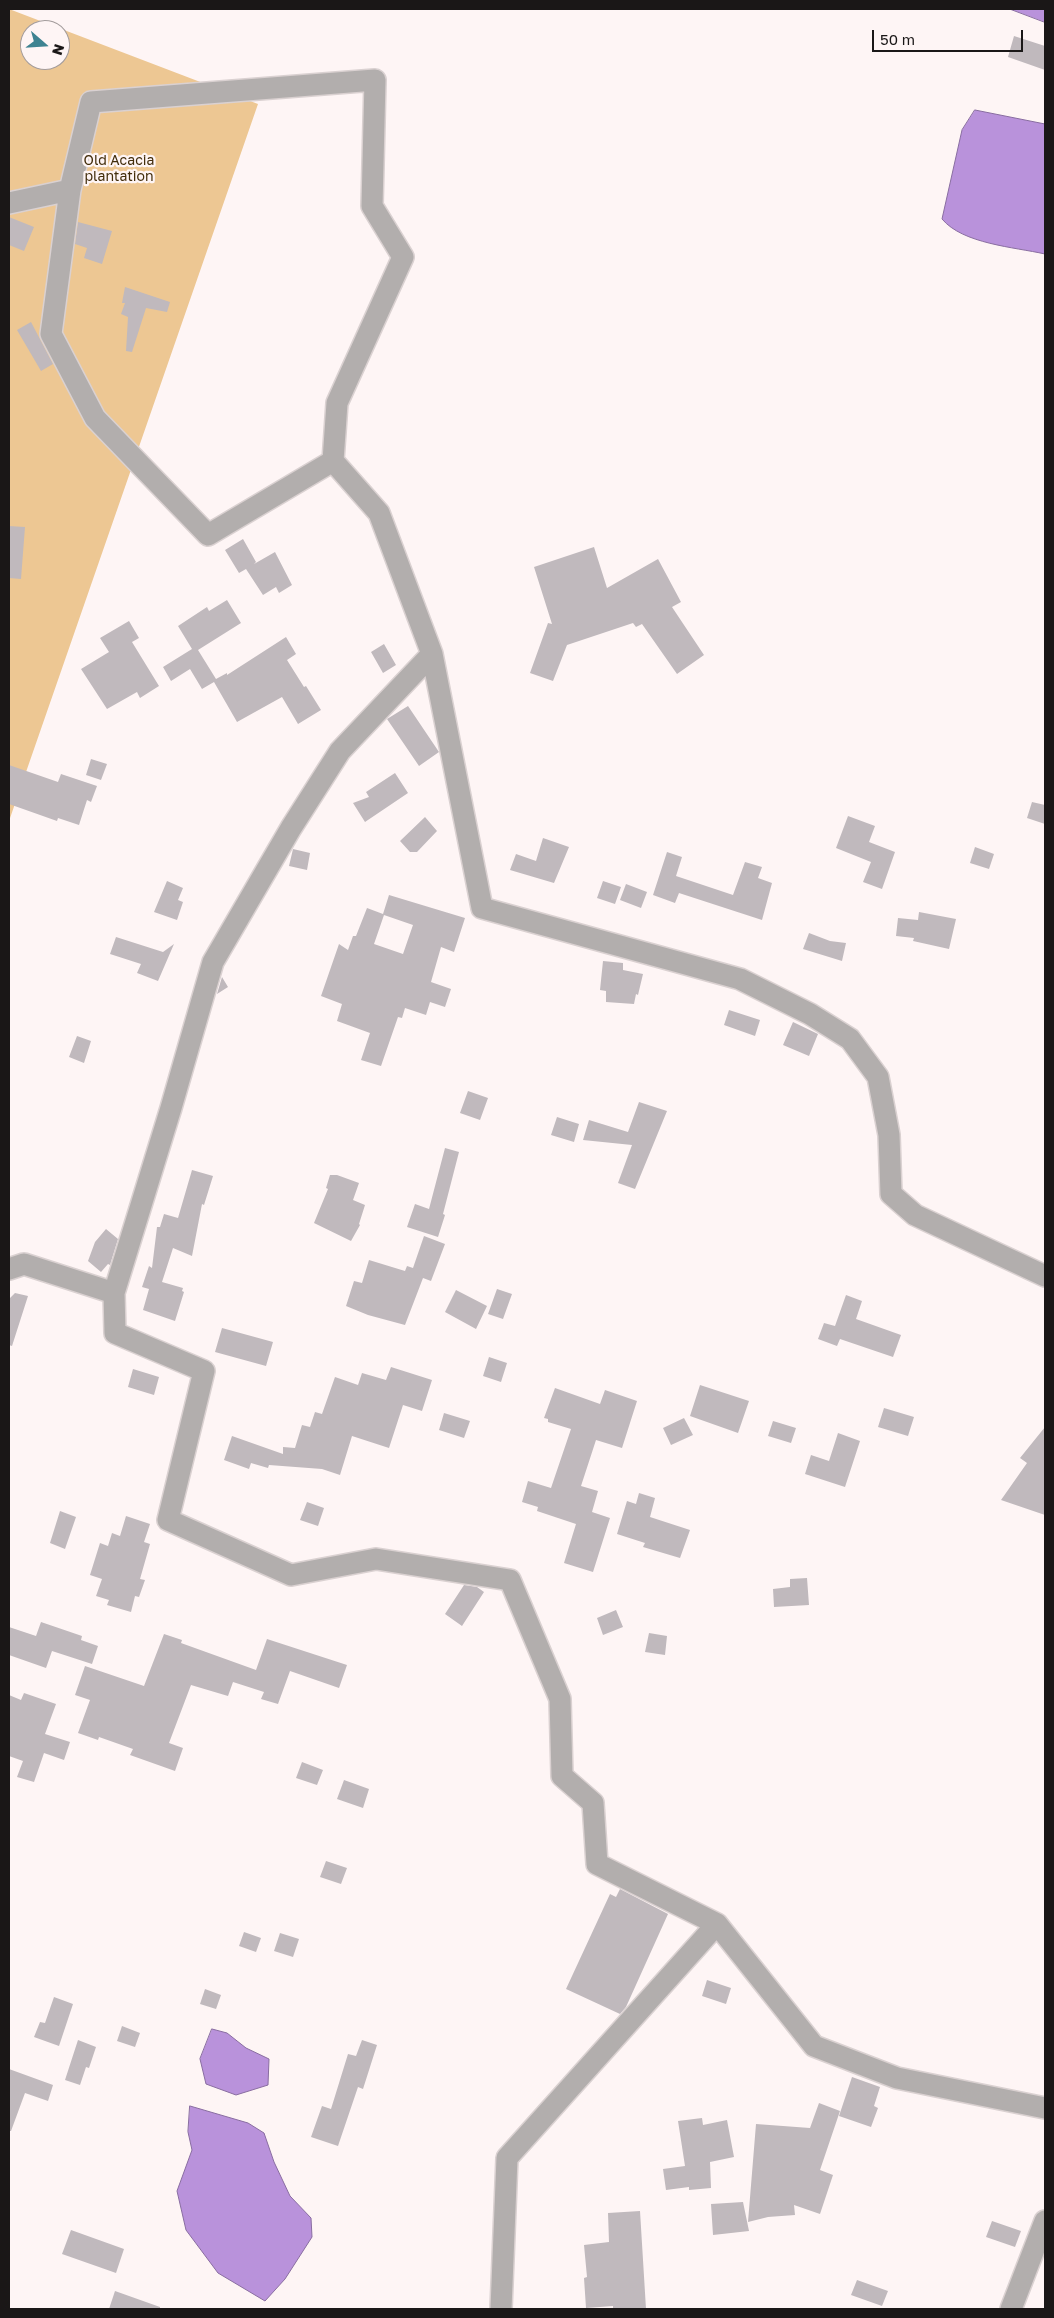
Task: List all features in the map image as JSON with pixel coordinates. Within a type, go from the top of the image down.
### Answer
[{"type":"street","points":[[332,461],[208,535],[95,418],[52,334],[70,190],[91,102],[375,80],[372,206],[403,257],[338,404],[332,461],[379,513],[432,654],[482,908],[740,979],[810,1014],[850,1039],[878,1077],[889,1135],[891,1194],[914,1215],[1045,1276]]},
{"type":"street","points":[[9,203],[70,190]]},
{"type":"street","points":[[432,654],[340,750],[291,828],[213,962],[171,1108],[114,1293],[115,1333],[204,1371],[168,1520],[291,1575],[376,1559],[510,1580],[560,1699],[562,1776],[593,1803],[597,1864],[716,1924],[814,2046],[897,2078],[1045,2108]]},
{"type":"street","points":[[9,1269],[24,1264],[114,1293]]},
{"type":"street","points":[[501,2309],[507,2158],[716,1924]]},
{"type":"street","points":[[1011,2309],[1045,2221]]},
{"type":"green space","name":"Old Acacia plantation","points":[[9,9],[38,20],[20,20],[20,70],[70,70],[70,32],[258,104],[9,821]]},
{"type":"shaded area","points":[[1010,9],[1045,9],[1045,22]]},
{"type":"shaded area","points":[[975,110],[1045,124],[1045,254],[976,239],[951,227],[942,219],[962,130]]},
{"type":"shaded area","points":[[212,2029],[227,2033],[246,2048],[269,2059],[268,2085],[236,2095],[206,2084],[200,2059]]},
{"type":"shaded area","points":[[190,2106],[248,2123],[264,2133],[274,2162],[290,2196],[311,2218],[312,2237],[285,2279],[265,2301],[218,2273],[186,2230],[177,2191],[192,2150],[188,2132]]},
{"type":"building","points":[[1014,36],[1045,46],[1045,70],[1008,57]]},
{"type":"building","points":[[9,217],[34,227],[24,251],[9,245]]},
{"type":"building","points":[[78,222],[112,231],[102,264],[84,258],[87,248],[75,244]]},
{"type":"building","points":[[125,287],[170,302],[167,312],[146,308],[132,352],[126,351],[128,317],[121,314],[125,303],[122,303]]},
{"type":"building","points":[[31,322],[53,364],[41,371],[17,330]]},
{"type":"building","points":[[9,526],[25,527],[21,579],[9,578]]},
{"type":"building","points":[[243,539],[256,562],[254,564],[275,552],[292,585],[279,593],[276,587],[263,595],[246,569],[239,573],[225,550]]},
{"type":"building","points":[[594,547],[607,588],[658,559],[681,602],[672,607],[704,655],[677,674],[642,624],[636,627],[633,623],[567,645],[553,681],[530,673],[548,623],[552,624],[534,567]]},
{"type":"building","points":[[227,600],[241,623],[198,650],[216,679],[227,673],[227,675],[286,637],[296,654],[287,660],[321,710],[298,724],[282,697],[237,722],[214,682],[202,689],[190,669],[171,681],[163,667],[192,649],[178,626],[207,607],[209,611]]},
{"type":"building","points":[[129,621],[139,638],[132,642],[159,686],[140,698],[137,692],[107,709],[81,669],[109,652],[100,638]]},
{"type":"building","points":[[384,644],[396,665],[383,673],[371,652]]},
{"type":"building","points":[[408,706],[439,752],[419,766],[387,719]]},
{"type":"building","points":[[91,759],[107,764],[101,780],[86,775]]},
{"type":"building","points":[[9,765],[58,782],[61,774],[97,786],[91,802],[87,800],[79,825],[58,818],[57,821],[9,804]]},
{"type":"building","points":[[395,773],[408,793],[365,822],[353,803],[369,797],[366,792]]},
{"type":"building","points":[[1032,802],[1045,805],[1045,824],[1027,818]]},
{"type":"building","points":[[848,816],[875,826],[869,842],[895,852],[882,889],[863,882],[871,862],[836,848]]},
{"type":"building","points":[[425,817],[437,831],[417,852],[410,852],[400,841]]},
{"type":"building","points":[[543,838],[569,847],[554,883],[510,870],[516,854],[536,861]]},
{"type":"building","points":[[975,847],[994,854],[989,869],[970,863]]},
{"type":"building","points":[[293,849],[310,853],[307,870],[289,866]]},
{"type":"building","points":[[667,852],[682,857],[676,876],[733,895],[745,862],[762,867],[758,878],[772,883],[762,920],[679,893],[675,903],[653,895]]},
{"type":"building","points":[[167,881],[183,888],[178,900],[183,902],[177,920],[154,912]]},
{"type":"building","points":[[603,881],[621,887],[615,904],[597,898]]},
{"type":"building","points":[[626,884],[647,892],[641,908],[620,900]]},
{"type":"building","points":[[389,895],[465,918],[454,952],[441,947],[431,982],[451,989],[445,1007],[430,1002],[426,1015],[405,1008],[402,1018],[398,1017],[381,1066],[361,1060],[370,1033],[337,1021],[342,1004],[321,996],[339,944],[348,950],[353,936],[356,936],[367,908],[383,914]],"holes":[[[384,915],[413,925],[403,954],[374,944]]]},
{"type":"building","points":[[919,912],[956,919],[949,949],[913,941],[914,938],[896,936],[898,918],[918,920]]},
{"type":"building","points":[[809,933],[830,941],[846,943],[842,961],[803,949]]},
{"type":"building","points":[[116,937],[163,952],[174,944],[158,981],[137,973],[141,964],[110,954]]},
{"type":"building","points":[[603,961],[623,963],[623,970],[643,974],[634,1004],[606,1002],[606,991],[600,990]]},
{"type":"building","points":[[222,977],[228,987],[217,994]]},
{"type":"building","points":[[729,1010],[760,1020],[755,1036],[724,1025]]},
{"type":"building","points":[[793,1022],[818,1034],[809,1056],[783,1045]]},
{"type":"building","points":[[77,1036],[91,1041],[84,1063],[69,1057]]},
{"type":"building","points":[[468,1091],[488,1098],[480,1120],[460,1113]]},
{"type":"building","points":[[639,1102],[667,1111],[635,1189],[618,1183],[632,1145],[583,1140],[589,1120],[628,1132]]},
{"type":"building","points":[[557,1117],[579,1124],[574,1142],[551,1135]]},
{"type":"building","points":[[445,1148],[459,1152],[443,1214],[445,1215],[438,1237],[407,1227],[415,1204],[429,1209]]},
{"type":"building","points":[[192,1170],[213,1176],[204,1205],[202,1204],[192,1256],[173,1248],[162,1282],[183,1288],[182,1291],[184,1292],[175,1321],[143,1310],[149,1289],[142,1287],[149,1266],[152,1268],[157,1227],[160,1227],[164,1214],[178,1218]]},
{"type":"building","points":[[330,1175],[337,1175],[359,1183],[353,1200],[365,1205],[360,1225],[351,1241],[314,1223],[328,1189],[326,1188]]},
{"type":"building","points":[[106,1229],[118,1239],[110,1265],[108,1264],[101,1272],[88,1261],[95,1242]]},
{"type":"building","points":[[424,1236],[445,1244],[431,1281],[423,1278],[405,1325],[368,1315],[346,1306],[354,1281],[362,1283],[369,1260],[405,1271],[407,1266],[413,1268]]},
{"type":"building","points":[[497,1289],[512,1294],[503,1319],[488,1314]]},
{"type":"building","points":[[456,1290],[487,1306],[476,1329],[445,1312]]},
{"type":"building","points":[[15,1293],[28,1296],[12,1346],[9,1345],[9,1299]]},
{"type":"building","points":[[846,1295],[862,1301],[856,1319],[901,1335],[893,1357],[840,1339],[837,1346],[818,1339],[824,1323],[835,1326]]},
{"type":"building","points":[[222,1328],[273,1342],[266,1366],[215,1352]]},
{"type":"building","points":[[489,1357],[507,1363],[501,1382],[483,1376]]},
{"type":"building","points":[[391,1367],[432,1380],[422,1411],[403,1405],[389,1448],[352,1436],[340,1475],[322,1469],[269,1465],[268,1468],[251,1463],[249,1469],[224,1460],[232,1436],[283,1454],[283,1447],[295,1448],[302,1425],[310,1427],[315,1412],[322,1414],[335,1377],[358,1385],[362,1373],[386,1380]]},
{"type":"building","points":[[133,1369],[159,1377],[154,1395],[128,1387]]},
{"type":"building","points":[[700,1385],[749,1401],[738,1433],[690,1416]]},
{"type":"building","points":[[555,1388],[600,1404],[605,1390],[637,1401],[622,1448],[596,1440],[581,1486],[598,1491],[592,1512],[610,1518],[593,1572],[564,1563],[576,1524],[537,1511],[538,1507],[522,1502],[528,1481],[551,1488],[571,1429],[548,1422],[548,1419],[544,1418]]},
{"type":"building","points":[[884,1408],[914,1417],[908,1436],[878,1427]]},
{"type":"building","points":[[444,1413],[470,1421],[464,1438],[439,1430]]},
{"type":"building","points":[[684,1418],[693,1435],[671,1445],[663,1428]]},
{"type":"building","points":[[773,1421],[796,1428],[791,1443],[768,1436]]},
{"type":"building","points":[[1045,1427],[1045,1515],[1001,1500],[1027,1463],[1020,1458]]},
{"type":"building","points":[[838,1433],[860,1441],[845,1487],[805,1474],[811,1455],[829,1461]]},
{"type":"building","points":[[639,1493],[655,1498],[650,1517],[690,1530],[680,1558],[643,1547],[645,1543],[617,1534],[627,1501],[636,1504]]},
{"type":"building","points":[[307,1502],[324,1508],[318,1526],[300,1520]]},
{"type":"building","points":[[60,1511],[76,1517],[65,1549],[50,1543]]},
{"type":"building","points":[[126,1516],[150,1524],[144,1542],[150,1544],[140,1579],[145,1580],[139,1597],[135,1596],[131,1612],[107,1605],[109,1600],[96,1596],[102,1579],[90,1575],[100,1543],[108,1546],[112,1533],[120,1536]]},
{"type":"building","points":[[807,1578],[809,1605],[774,1607],[773,1589],[790,1587],[790,1579]]},
{"type":"building","points":[[464,1585],[477,1587],[484,1592],[462,1626],[445,1614]]},
{"type":"building","points":[[616,1610],[623,1627],[603,1635],[597,1618]]},
{"type":"building","points":[[41,1622],[82,1636],[81,1640],[98,1646],[92,1664],[52,1651],[46,1668],[9,1655],[9,1627],[36,1636]]},
{"type":"building","points":[[649,1633],[667,1636],[665,1655],[645,1652]]},
{"type":"building","points":[[164,1634],[182,1640],[181,1643],[256,1670],[267,1639],[347,1665],[339,1688],[290,1671],[278,1704],[261,1699],[264,1692],[233,1682],[228,1696],[191,1685],[169,1743],[183,1748],[175,1771],[130,1755],[133,1749],[99,1737],[98,1740],[78,1733],[90,1700],[75,1695],[85,1666],[144,1686]]},
{"type":"building","points":[[24,1693],[56,1704],[45,1734],[70,1742],[64,1760],[44,1753],[34,1782],[17,1777],[23,1761],[9,1756],[9,1695],[21,1700]]},
{"type":"building","points":[[302,1762],[323,1770],[317,1785],[296,1778]]},
{"type":"building","points":[[344,1780],[369,1789],[363,1808],[337,1799]]},
{"type":"building","points":[[326,1861],[347,1868],[341,1884],[320,1877]]},
{"type":"building","points":[[620,1889],[668,1914],[626,2007],[620,2014],[566,1989],[610,1894],[616,1897]]},
{"type":"building","points":[[244,1932],[261,1938],[256,1952],[239,1946]]},
{"type":"building","points":[[280,1933],[299,1939],[293,1957],[274,1951]]},
{"type":"building","points":[[707,1980],[731,1988],[726,2004],[702,1996]]},
{"type":"building","points":[[205,1989],[221,1995],[216,2009],[200,2004]]},
{"type":"building","points":[[54,1997],[73,2004],[59,2046],[34,2037],[40,2022],[45,2023]]},
{"type":"building","points":[[122,2026],[140,2033],[135,2047],[117,2041]]},
{"type":"building","points":[[78,2040],[96,2047],[89,2068],[86,2067],[80,2085],[65,2080]]},
{"type":"building","points":[[362,2040],[377,2045],[363,2089],[358,2087],[338,2146],[311,2137],[322,2106],[331,2109],[348,2054],[356,2056]]},
{"type":"building","points":[[9,2069],[53,2085],[48,2101],[25,2093],[11,2131],[9,2131]]},
{"type":"building","points":[[852,2077],[880,2087],[874,2106],[878,2108],[871,2127],[839,2116]]},
{"type":"building","points":[[819,2103],[840,2111],[820,2170],[833,2175],[820,2214],[794,2205],[795,2215],[768,2217],[748,2222],[756,2124],[810,2128]]},
{"type":"building","points":[[702,2118],[703,2125],[727,2120],[734,2157],[710,2162],[711,2188],[689,2190],[689,2187],[666,2190],[663,2169],[685,2166],[678,2121]]},
{"type":"building","points":[[743,2202],[749,2231],[713,2235],[711,2204]]},
{"type":"building","points":[[640,2211],[646,2309],[613,2309],[613,2306],[586,2308],[584,2278],[587,2277],[584,2245],[609,2242],[608,2213]]},
{"type":"building","points":[[992,2221],[1021,2231],[1015,2247],[986,2237]]},
{"type":"building","points":[[71,2230],[124,2249],[116,2273],[62,2254]]},
{"type":"building","points":[[857,2280],[888,2291],[882,2306],[851,2295]]},
{"type":"building","points":[[115,2291],[160,2307],[160,2309],[109,2309]]}]
